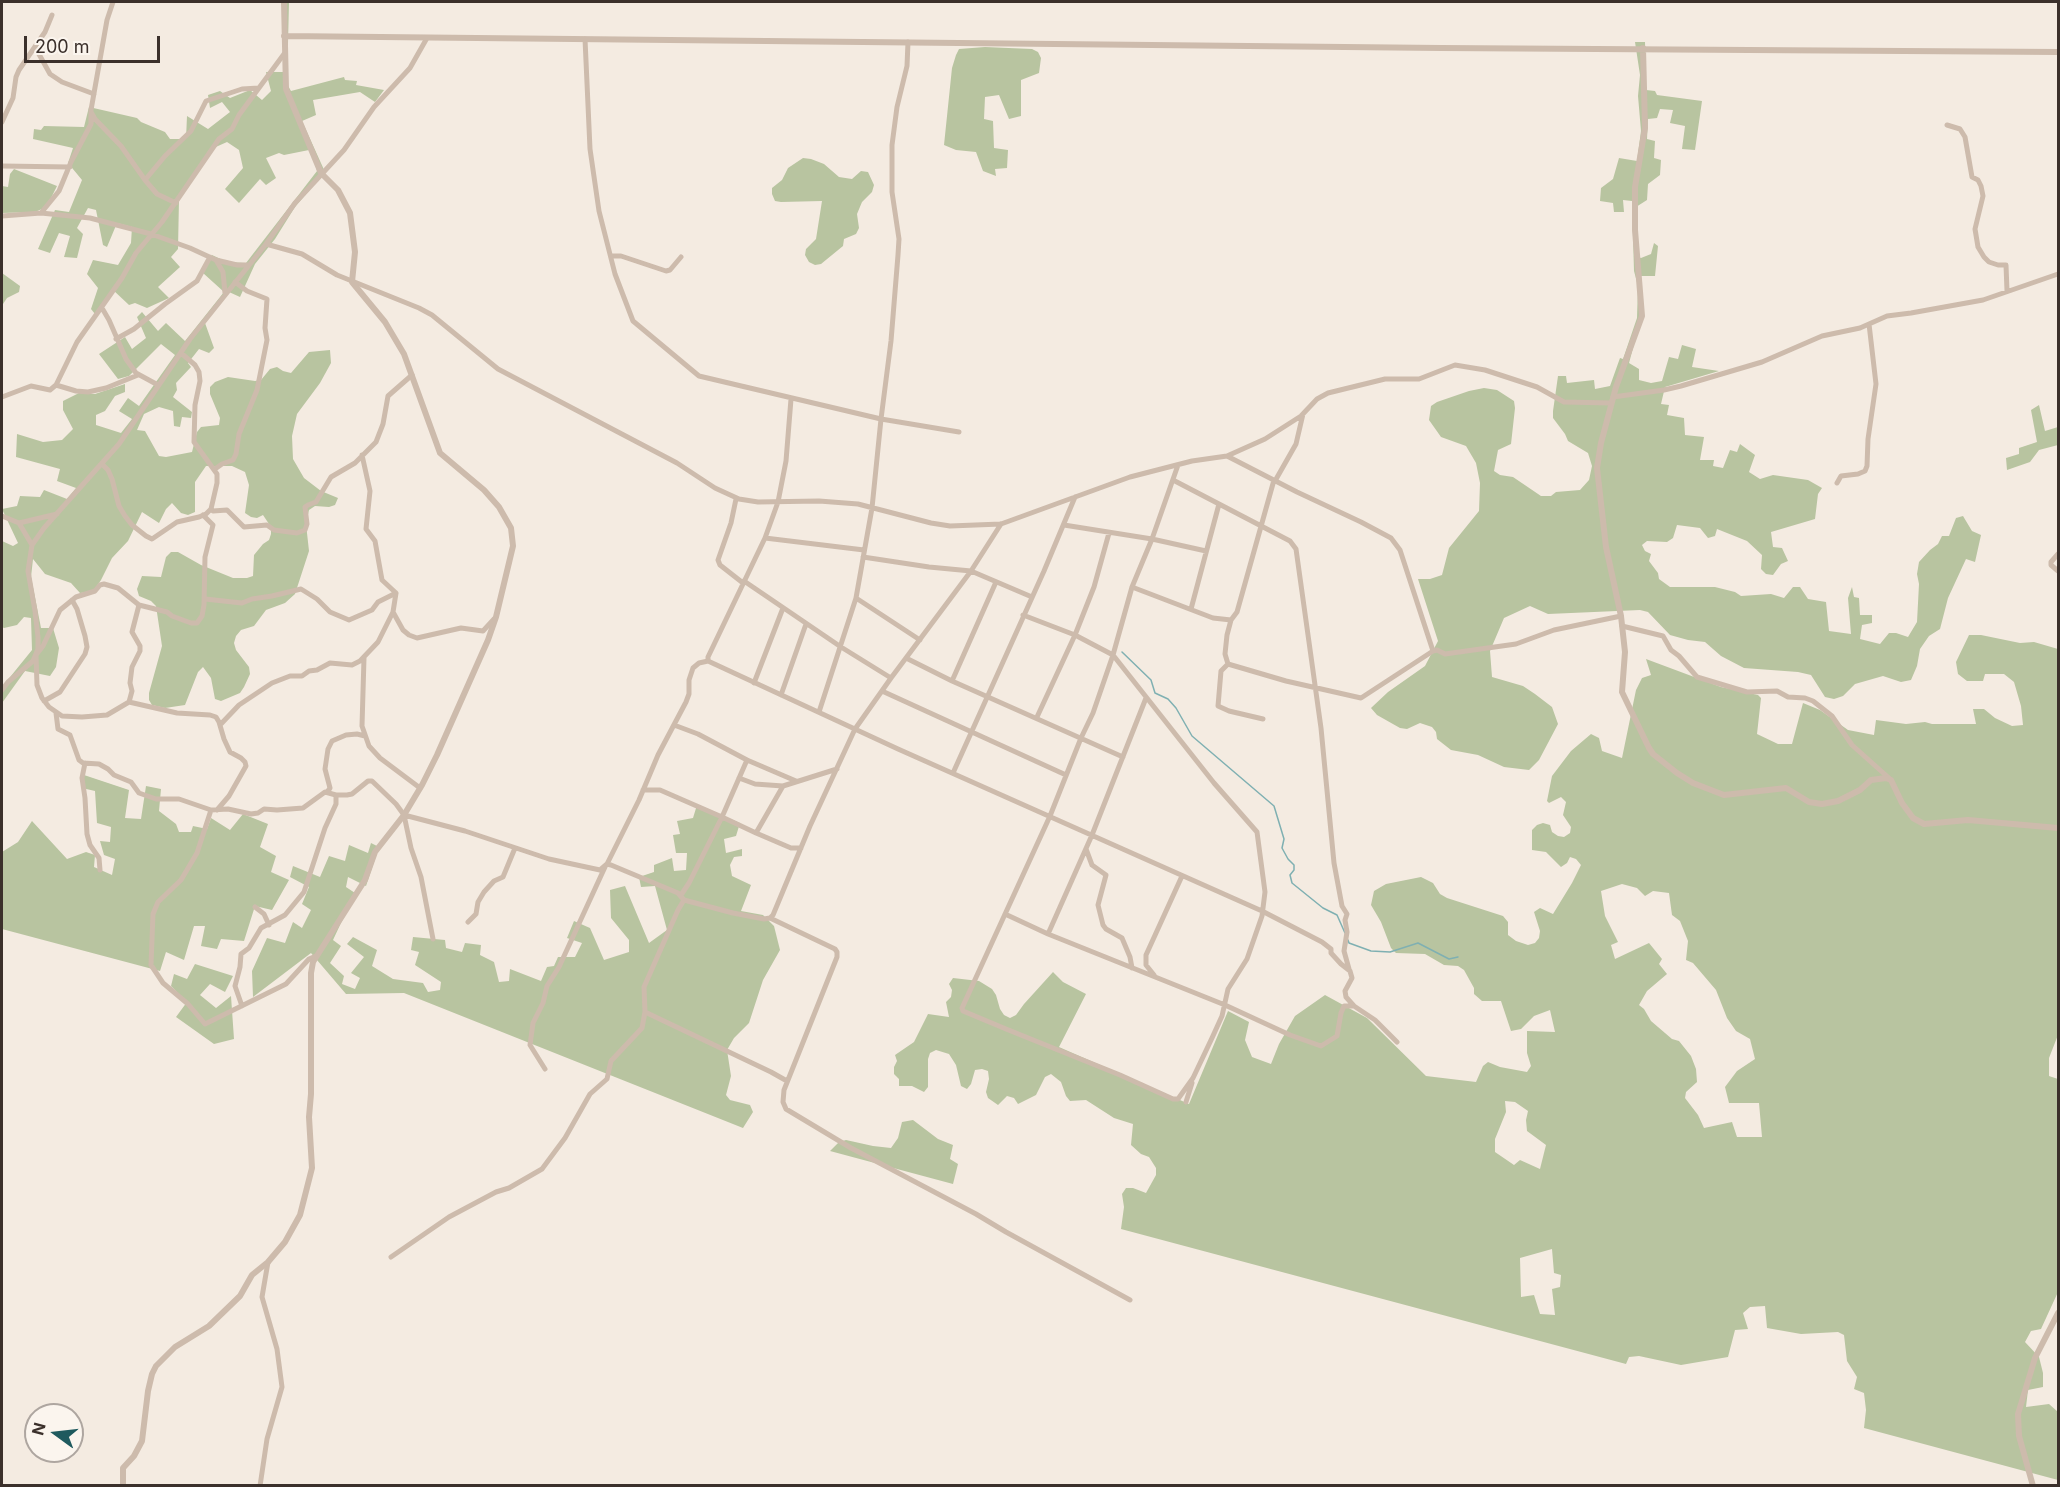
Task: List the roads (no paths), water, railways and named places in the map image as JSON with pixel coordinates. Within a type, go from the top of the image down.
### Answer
[{"type":"street","points":[[41,213],[59,191],[91,124],[91,110],[107,20],[113,2]]},
{"type":"street","points":[[123,1485],[123,1468],[134,1456],[142,1441],[148,1391],[156,1366],[175,1347],[209,1326],[240,1296],[252,1275],[268,1262],[285,1242],[300,1215],[312,1175],[309,1119],[311,1096],[310,996],[311,973],[316,956],[365,880],[376,850],[404,815],[420,788],[476,668],[496,617],[513,546],[511,528],[499,507],[484,490],[440,453],[404,354],[385,322],[352,282],[356,252],[350,213],[338,190],[321,173],[287,93],[284,2]]},
{"type":"street","points":[[2,122],[13,98],[19,70],[35,47],[52,15]]},
{"type":"street","points":[[284,36],[2058,52]]},
{"type":"street","points":[[316,956],[309,959],[286,984],[205,1024],[188,1004],[163,983],[151,965],[153,914],[158,902],[181,880],[196,853],[214,810],[229,796],[246,766],[245,762],[230,752],[220,724],[216,717],[210,715],[177,712],[129,702],[107,715],[98,717],[62,716],[56,713],[44,701],[37,685],[38,637],[28,571],[32,545],[119,444],[158,385],[225,293],[266,244],[295,203],[344,150],[374,107],[410,68],[427,38]]},
{"type":"street","points":[[585,39],[590,149],[599,211],[615,274],[631,319],[694,373],[715,381],[881,419],[959,432]]},
{"type":"street","points":[[819,712],[856,598],[872,508],[888,373],[899,239],[892,192],[892,145],[908,42]]},
{"type":"street","points":[[35,47],[50,74],[62,82],[94,94]]},
{"type":"street","points":[[1644,48],[1645,128],[1635,183],[1635,230],[1641,316],[1612,400],[1597,468],[1606,547],[1621,616],[1626,656],[1623,695],[1653,754],[1692,783],[1724,795],[1786,788],[1809,802],[1822,804],[1838,801],[1875,779],[1891,780]]},
{"type":"street","points":[[2,397],[31,386],[50,390],[56,386],[77,342],[102,308],[136,253],[176,203],[219,139],[232,129],[239,115],[284,54]]},
{"type":"street","points":[[145,180],[165,156],[191,131],[206,101],[242,89],[259,88]]},
{"type":"street","points":[[91,110],[95,119],[122,146],[157,194],[176,203]]},
{"type":"street","points":[[1947,125],[1960,129],[1965,137],[1972,177],[1981,186],[1983,196],[1975,229],[1978,247],[1989,262],[2006,265],[2007,291]]},
{"type":"street","points":[[2,166],[70,167]]},
{"type":"street","points":[[2,216],[41,213],[90,218],[152,234],[216,260],[249,265]]},
{"type":"street","points":[[266,244],[302,254],[319,266],[352,282],[432,315],[498,369],[677,463],[715,488],[736,498],[778,502],[819,501],[858,504],[931,524],[950,526],[1001,524],[1130,477],[1227,456],[1265,438],[1303,414],[1317,399],[1328,393],[1385,379],[1419,379],[1455,366],[1485,370],[1537,387],[1564,402],[1612,400],[1642,392],[1681,386],[1762,362],[1822,336],[1860,328],[1887,315],[1911,314],[1956,304],[1967,304],[2058,274]]},
{"type":"street","points":[[610,256],[621,256],[666,271],[670,270],[681,257]]},
{"type":"street","points":[[116,339],[197,281],[210,257]]},
{"type":"street","points":[[216,260],[223,272],[225,293]]},
{"type":"street","points":[[215,470],[222,464],[233,460],[236,454],[239,434],[255,396],[267,340],[267,298],[247,291],[235,282]]},
{"type":"street","points":[[102,308],[126,359],[138,375],[158,385]]},
{"type":"street","points":[[1837,483],[1840,476],[1858,474],[1865,471],[1867,466],[1876,384],[1869,324]]},
{"type":"street","points":[[102,464],[112,479],[119,506],[125,516],[146,536],[152,538],[177,522],[203,515],[211,509],[217,483],[215,470],[194,442],[199,372],[195,365],[181,353]]},
{"type":"street","points":[[56,386],[88,392],[106,388],[138,375]]},
{"type":"street","points":[[211,509],[213,511],[227,510],[244,527],[267,525],[274,530],[297,533],[305,530],[307,524],[305,507],[316,502],[332,477],[355,463],[376,442],[380,435],[388,396],[412,375]]},
{"type":"street","points":[[708,661],[765,538],[778,502],[786,461],[791,399]]},
{"type":"street","points":[[1228,664],[1225,648],[1231,620],[1237,612],[1275,481],[1296,444],[1303,414]]},
{"type":"street","points":[[362,455],[370,491],[366,529],[375,540],[382,580],[396,593]]},
{"type":"street","points":[[1227,456],[1361,522],[1382,533],[1396,544],[1407,570],[1433,651]]},
{"type":"street","points":[[1178,465],[1132,587],[1100,697],[1050,816],[963,1006],[963,1011],[1130,1079],[1173,1099],[1178,1099],[1193,1078]]},
{"type":"street","points":[[1173,480],[1290,541],[1296,549],[1315,687],[1334,863],[1342,906],[1347,915],[1345,959],[1352,978],[1345,991],[1346,997],[1354,1006],[1375,1020],[1397,1042]]},
{"type":"street","points":[[953,773],[1075,497]]},
{"type":"street","points":[[736,498],[731,523],[718,560],[720,565],[806,624],[891,678]]},
{"type":"street","points":[[1191,609],[1219,504]]},
{"type":"street","points":[[2,516],[19,523],[57,514]]},
{"type":"street","points":[[2,690],[33,661],[44,646],[60,610],[72,600],[104,584],[118,588],[139,604],[167,612],[191,623],[197,623],[202,616],[205,599],[205,558],[213,525],[203,515]]},
{"type":"street","points":[[19,523],[32,545]]},
{"type":"street","points":[[770,918],[855,729],[970,571],[1001,524]]},
{"type":"street","points":[[1064,525],[1152,539],[1206,551]]},
{"type":"street","points":[[1037,717],[1075,635],[1094,587],[1109,533]]},
{"type":"street","points":[[765,538],[863,553],[929,567],[970,571],[1032,597]]},
{"type":"street","points":[[2058,554],[2051,562],[2051,566],[2058,571]]},
{"type":"street","points":[[952,681],[996,582]]},
{"type":"street","points":[[1132,587],[1213,618],[1231,620]]},
{"type":"street","points":[[205,599],[242,603],[301,589],[330,612],[349,620],[372,610],[378,602],[396,593]]},
{"type":"street","points":[[220,724],[239,705],[272,683],[290,676],[302,676],[330,663],[352,665],[364,658],[378,642],[393,612],[396,593]]},
{"type":"street","points":[[856,598],[920,640]]},
{"type":"street","points":[[44,701],[60,692],[85,654],[87,646],[85,636],[72,600]]},
{"type":"street","points":[[129,702],[132,691],[130,683],[132,667],[140,651],[140,646],[132,632],[139,604]]},
{"type":"street","points":[[754,683],[783,608]]},
{"type":"street","points":[[393,612],[403,630],[408,635],[417,638],[461,628],[483,631],[496,617]]},
{"type":"street","points":[[1023,615],[1075,635],[1113,655],[1214,783],[1257,832],[1265,892],[1262,911],[1247,959],[1228,989],[1225,1005],[1193,1078],[1186,1102]]},
{"type":"street","points":[[1228,664],[1361,698],[1433,651],[1437,650],[1445,654],[1516,644],[1554,630],[1621,616]]},
{"type":"street","points":[[781,695],[806,624]]},
{"type":"street","points":[[1622,626],[1663,636],[1671,650],[1697,677],[1747,692],[1777,691],[1788,697],[1813,701],[1832,716],[1852,745],[1891,780],[1912,818],[1924,824],[1968,820],[2058,828]]},
{"type":"street","points":[[364,658],[362,726],[369,746],[380,758],[420,788]]},
{"type":"street","points":[[906,658],[952,681],[1124,757]]},
{"type":"street","points":[[544,1069],[530,1045],[532,1023],[543,1003],[550,979],[559,967],[658,755],[686,702],[688,680],[693,668],[699,663],[708,661],[1262,911],[1322,942],[1331,949],[1330,953],[1350,971]]},
{"type":"street","points":[[1228,664],[1221,671],[1219,679],[1218,706],[1263,719]]},
{"type":"street","points":[[882,691],[1066,775]]},
{"type":"street","points":[[1048,934],[1092,835],[1146,698]]},
{"type":"street","points":[[56,713],[58,729],[70,735],[79,760],[99,764],[114,775],[131,782],[139,793],[148,797],[178,799],[214,810],[228,809],[251,814],[264,809],[303,808],[328,791],[330,788],[325,769],[332,741],[346,735],[365,736]]},
{"type":"street","points":[[674,725],[698,734],[747,760],[796,781]]},
{"type":"street","points":[[391,1257],[449,1217],[542,1169],[565,1138],[590,1094],[607,1079],[611,1061],[645,1023],[644,987],[682,898],[747,760]]},
{"type":"street","points":[[85,763],[82,778],[86,798],[87,834],[90,845],[99,858],[100,870]]},
{"type":"street","points":[[739,778],[755,784],[783,786],[837,769]]},
{"type":"street","points":[[328,791],[336,795],[352,794],[368,781],[372,781],[404,815],[411,848],[422,877],[433,939]]},
{"type":"street","points":[[756,833],[783,786]]},
{"type":"street","points":[[643,790],[660,790],[790,848],[801,848]]},
{"type":"street","points":[[242,1006],[235,986],[241,954],[249,948],[261,928],[285,915],[304,892],[325,828],[336,804],[336,795]]},
{"type":"street","points":[[404,815],[593,869],[600,870],[606,865]]},
{"type":"street","points":[[1086,847],[1092,865],[1106,875],[1098,905],[1103,925],[1122,938],[1132,968]]},
{"type":"street","points":[[468,922],[476,914],[478,903],[484,892],[494,881],[503,877],[514,848]]},
{"type":"street","points":[[606,865],[638,875],[682,898],[733,913],[770,918],[837,952],[787,1082],[783,1102],[786,1109],[851,1148],[976,1214],[1130,1300]]},
{"type":"street","points":[[1158,978],[1150,972],[1146,964],[1146,955],[1182,876]]},
{"type":"street","points":[[255,907],[264,914],[269,925]]},
{"type":"street","points":[[1005,914],[1048,934],[1321,1046],[1336,1036],[1344,1006],[1354,1006]]},
{"type":"street","points":[[645,1012],[771,1072],[787,1082]]},
{"type":"street","points":[[260,1485],[267,1439],[282,1387],[275,1340],[262,1298],[268,1262]]},
{"type":"street","points":[[2033,1485],[2019,1436],[2018,1414],[2035,1358],[2058,1312]]},
{"type":"waterway","points":[[1122,652],[1151,680],[1155,693],[1168,699],[1176,708],[1192,736],[1274,806],[1284,839],[1282,848],[1294,865],[1294,870],[1290,875],[1292,883],[1323,908],[1337,915],[1345,933]]},
{"type":"waterway","points":[[1348,940],[1349,943],[1371,951],[1390,952],[1418,943],[1449,959],[1458,957]]}]
